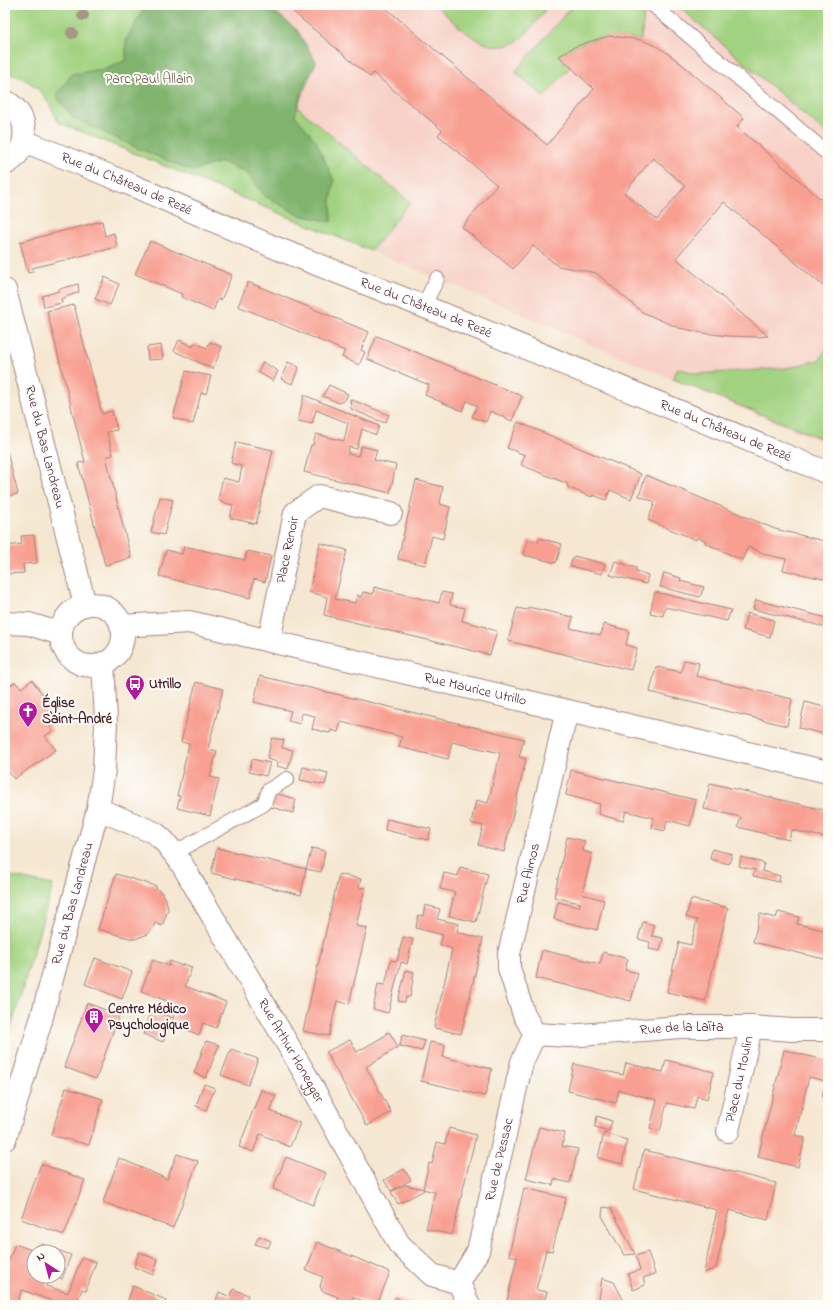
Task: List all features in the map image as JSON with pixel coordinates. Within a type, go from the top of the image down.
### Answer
[{"type":"street","points":[[5,101],[15,108],[20,115],[25,128],[24,141],[20,150],[15,157],[5,164]]},
{"type":"street","name":"Rue du Château de Rezé","points":[[24,141],[283,251],[828,473]]},
{"type":"street","name":"Rue du Bas Landreau","points":[[5,290],[85,604]]},
{"type":"street","name":"Place Renoir","points":[[269,641],[295,513],[319,496],[391,513]]},
{"type":"street","points":[[85,604],[97,604],[107,608],[117,617],[121,626],[123,636],[120,648],[111,659],[103,663],[94,666],[83,664],[74,660],[67,654],[63,646],[61,634],[63,624],[70,613],[85,604]]},
{"type":"street","name":"Rue Maurice Utrillo","points":[[121,626],[189,622],[828,772]]},
{"type":"street","points":[[5,623],[29,624],[61,634]]},
{"type":"street","name":"Rue du Bas Landreau","points":[[5,1139],[41,1020],[98,809],[104,770],[106,721],[103,663]]},
{"type":"street","name":"Rue Aimos","points":[[535,1034],[524,1015],[509,968],[509,954],[567,711]]},
{"type":"street","name":"Rue Arthur Honegger","points":[[98,809],[155,833],[174,853],[308,1079],[399,1244],[432,1275],[459,1283]]},
{"type":"street","name":"Rue de la Laïta","points":[[535,1034],[568,1036],[680,1027],[751,1027],[793,1030],[828,1030]]},
{"type":"street","name":"Place du Moulin","points":[[728,1131],[751,1027]]},
{"type":"street","name":"Rue de Pessac","points":[[459,1283],[478,1251],[522,1062],[535,1034]]},
{"type":"street","points":[[459,1283],[469,1305]]},
{"type":"lane","points":[[653,5],[828,154]]},
{"type":"lane","points":[[423,307],[437,279]]},
{"type":"lane","points":[[174,853],[264,804],[269,790],[287,779]]},
{"type":"shaded area","points":[[176,5],[828,5],[828,444],[371,251],[410,202]]},
{"type":"green space","name":"Parc Paul Allain","points":[[5,5],[176,5],[410,202],[371,251],[58,122],[49,103],[32,84],[5,72]]},
{"type":"green space","name":"Parc Paul Allain","points":[[144,5],[267,5],[297,30],[316,62],[302,94],[295,115],[316,141],[334,181],[331,202],[332,222],[299,215],[265,196],[246,172],[221,162],[192,171],[135,147],[73,118],[56,96],[72,74],[108,68],[126,60],[126,40],[143,10]]},
{"type":"green space","points":[[435,5],[549,5],[526,34],[516,42],[505,46],[494,46],[482,42],[472,36]]},
{"type":"green space","points":[[573,5],[635,5],[644,13],[641,40],[608,37],[585,42],[572,48],[559,56],[570,67],[544,97],[515,72]]},
{"type":"green space","points":[[677,5],[828,5],[828,135]]},
{"type":"green space","points":[[828,347],[828,441],[673,379],[678,368],[698,374],[787,368],[819,360]]},
{"type":"green space","points":[[5,875],[53,885],[5,1049]]},
{"type":"building","points":[[285,5],[382,5],[547,145],[594,89],[559,56],[574,47],[609,36],[641,40],[654,45],[684,66],[744,118],[737,127],[828,205],[828,290],[724,202],[676,258],[768,336],[728,336],[679,328],[642,312],[596,273],[558,266],[533,246],[513,269],[462,227],[497,185],[438,135],[442,130],[373,73],[370,77]],"holes":[[[653,158],[685,186],[657,220],[624,193]]]},
{"type":"building","points":[[102,221],[105,236],[114,233],[117,247],[32,268],[33,272],[28,273],[20,242]]},
{"type":"building","points":[[150,241],[232,275],[221,300],[218,299],[213,311],[181,297],[182,294],[135,274]]},
{"type":"building","points":[[105,277],[119,284],[110,305],[95,299]]},
{"type":"building","points":[[248,282],[369,332],[361,350],[365,352],[359,365],[342,357],[345,351],[238,306]]},
{"type":"building","points":[[78,284],[79,292],[61,299],[62,303],[44,307],[42,296],[59,291],[59,289]]},
{"type":"building","points":[[74,305],[102,414],[112,411],[117,430],[107,432],[113,455],[106,457],[131,558],[105,565],[78,463],[85,462],[47,311]]},
{"type":"building","points":[[377,336],[522,396],[512,421],[490,411],[486,422],[472,417],[477,406],[467,401],[462,411],[425,395],[429,385],[367,359]]},
{"type":"building","points":[[179,340],[193,347],[194,343],[207,348],[210,342],[222,347],[213,369],[174,351]]},
{"type":"building","points":[[161,345],[163,359],[148,360],[147,347]]},
{"type":"building","points":[[263,362],[278,371],[273,381],[258,372]]},
{"type":"building","points":[[288,362],[299,367],[292,384],[281,379]]},
{"type":"building","points":[[186,371],[211,376],[206,394],[201,393],[193,424],[173,418]]},
{"type":"building","points":[[329,385],[348,394],[345,400],[339,403],[323,396]]},
{"type":"building","points":[[304,395],[379,426],[376,435],[362,429],[357,449],[349,447],[348,454],[358,456],[361,446],[377,450],[374,460],[396,465],[390,493],[304,472],[311,445],[313,445],[316,434],[344,441],[348,423],[316,410],[312,424],[298,421]]},
{"type":"building","points":[[350,399],[389,415],[385,423],[351,409]]},
{"type":"building","points":[[518,422],[641,474],[631,499],[610,490],[606,500],[593,495],[592,497],[567,487],[568,484],[521,465],[525,455],[507,448]]},
{"type":"building","points":[[236,442],[273,450],[256,524],[230,518],[233,505],[221,502],[218,499],[223,478],[239,482],[242,466],[231,463]]},
{"type":"building","points":[[5,444],[18,494],[5,497]]},
{"type":"building","points":[[646,475],[775,529],[828,542],[828,580],[783,570],[786,559],[768,555],[748,547],[742,560],[705,543],[706,541],[697,537],[696,540],[648,520],[655,502],[639,496]]},
{"type":"building","points":[[416,480],[443,487],[440,504],[450,507],[443,539],[432,536],[425,565],[398,559]]},
{"type":"building","points":[[160,497],[173,500],[164,535],[151,532]]},
{"type":"building","points":[[34,535],[37,563],[23,564],[24,573],[5,574],[5,546],[22,544],[21,536]]},
{"type":"building","points":[[539,538],[562,544],[556,563],[524,555],[528,540],[538,542]]},
{"type":"building","points":[[320,543],[347,550],[335,599],[355,603],[357,595],[361,597],[363,592],[373,594],[374,587],[439,603],[442,592],[452,594],[450,605],[465,608],[462,621],[497,631],[490,655],[324,615],[327,597],[309,592]]},
{"type":"building","points":[[184,546],[245,560],[247,551],[271,556],[265,582],[254,579],[250,598],[159,576],[166,550],[182,554]]},
{"type":"building","points":[[574,556],[605,564],[602,574],[570,566]]},
{"type":"building","points":[[615,561],[636,568],[636,571],[648,575],[646,584],[610,575]]},
{"type":"building","points":[[664,573],[681,578],[680,581],[704,587],[700,597],[660,587]]},
{"type":"building","points":[[655,592],[731,610],[727,621],[665,607],[663,616],[650,613]]},
{"type":"building","points":[[756,600],[827,618],[825,627],[753,609]]},
{"type":"building","points":[[528,607],[573,617],[570,628],[601,635],[604,624],[629,631],[626,645],[637,648],[631,670],[508,641],[517,608],[527,610]]},
{"type":"building","points":[[747,613],[774,620],[770,637],[743,630]]},
{"type":"building","points":[[684,660],[699,663],[696,676],[792,699],[787,726],[650,692],[656,667],[681,672]]},
{"type":"building","points":[[260,676],[524,739],[519,757],[526,759],[504,852],[478,845],[483,826],[471,823],[476,800],[488,803],[500,753],[452,742],[448,759],[399,747],[402,737],[341,722],[338,732],[331,730],[330,733],[312,729],[315,716],[302,713],[300,724],[288,721],[291,711],[254,702]]},
{"type":"building","name":"Église Saint-André","points":[[32,680],[59,717],[48,724],[53,731],[45,736],[56,750],[14,779],[5,767],[5,683],[8,687],[15,682],[21,688]]},
{"type":"building","points":[[196,682],[223,689],[208,749],[217,751],[210,777],[219,779],[210,816],[177,808],[180,796],[177,796],[189,744],[181,742]]},
{"type":"building","points":[[805,702],[828,708],[828,735],[799,728]]},
{"type":"building","points":[[272,738],[284,740],[282,748],[293,750],[288,769],[277,766],[278,762],[267,759]]},
{"type":"building","points":[[252,759],[270,763],[266,776],[249,772]]},
{"type":"building","points":[[303,767],[328,773],[325,785],[300,780]]},
{"type":"building","points":[[571,770],[696,800],[690,826],[667,820],[665,831],[652,828],[654,818],[626,811],[623,821],[598,814],[600,804],[566,795]]},
{"type":"building","points":[[710,783],[828,811],[828,838],[791,830],[789,840],[738,827],[741,817],[704,809]]},
{"type":"building","points":[[274,793],[296,799],[293,813],[271,807]]},
{"type":"building","points":[[387,819],[431,829],[428,840],[385,830]]},
{"type":"building","points":[[567,837],[585,841],[583,851],[592,854],[582,894],[604,900],[597,930],[554,919],[558,902],[579,907],[580,903],[554,897]]},
{"type":"building","points":[[217,848],[306,869],[301,895],[211,873]]},
{"type":"building","points":[[312,848],[325,851],[321,872],[306,869]]},
{"type":"building","points":[[712,849],[732,854],[729,864],[710,859]]},
{"type":"building","points":[[741,857],[764,863],[762,871],[780,876],[779,882],[753,876],[755,870],[739,866]]},
{"type":"building","points":[[460,867],[488,874],[476,922],[449,916],[455,892],[440,889],[444,873],[458,876]]},
{"type":"building","points":[[116,874],[156,886],[156,888],[166,899],[168,910],[162,926],[155,923],[148,934],[135,939],[98,929]]},
{"type":"building","points":[[339,874],[361,879],[359,887],[365,888],[356,926],[367,928],[349,1004],[337,1001],[329,1036],[303,1031]]},
{"type":"building","points":[[691,899],[728,908],[705,1001],[667,992],[679,942],[691,945],[697,920],[686,917]]},
{"type":"building","points":[[425,905],[440,909],[437,919],[459,924],[457,932],[483,939],[461,1034],[434,1028],[452,949],[440,945],[443,935],[416,928],[418,915],[423,916]]},
{"type":"building","points":[[778,912],[799,917],[797,924],[828,931],[828,960],[753,942],[760,914],[776,918]]},
{"type":"building","points":[[643,922],[654,925],[652,936],[663,938],[660,951],[649,949],[650,942],[638,939]]},
{"type":"building","points":[[403,937],[413,939],[407,964],[401,962],[388,1013],[373,1009],[378,984],[385,985],[391,960],[397,961]]},
{"type":"building","points":[[542,950],[600,964],[603,952],[628,959],[625,970],[638,973],[631,1001],[536,978]]},
{"type":"building","points":[[95,958],[132,972],[122,999],[85,984]]},
{"type":"building","points":[[153,960],[169,966],[170,961],[182,966],[183,964],[192,967],[185,986],[226,1002],[216,1028],[203,1023],[199,1035],[170,1023],[163,1042],[143,1034],[152,1010],[173,1018],[177,1005],[141,991]]},
{"type":"building","points":[[406,970],[414,972],[410,997],[406,997],[405,1002],[398,1001]]},
{"type":"building","name":"Centre Médico Psychologique","points":[[87,1003],[119,1015],[96,1079],[64,1067]]},
{"type":"building","points":[[387,1032],[390,1033],[398,1047],[366,1067],[391,1112],[367,1126],[326,1052],[350,1040],[357,1052],[386,1035]]},
{"type":"building","points":[[402,1035],[425,1041],[422,1051],[400,1046]]},
{"type":"building","points":[[206,1041],[219,1045],[206,1078],[194,1073]]},
{"type":"building","points":[[430,1042],[445,1045],[443,1057],[492,1069],[485,1096],[421,1081]]},
{"type":"building","points":[[231,1049],[258,1059],[248,1085],[221,1075]]},
{"type":"building","points":[[784,1050],[828,1061],[828,1097],[822,1096],[826,1081],[809,1077],[795,1135],[805,1138],[798,1167],[758,1157]]},
{"type":"building","points":[[666,1060],[714,1072],[707,1099],[697,1096],[694,1109],[667,1103],[660,1131],[650,1128],[657,1100],[619,1090],[616,1103],[568,1091],[574,1064],[623,1075],[626,1063],[663,1072]]},
{"type":"building","points":[[204,1084],[215,1088],[206,1110],[196,1106]]},
{"type":"building","points":[[66,1088],[103,1099],[89,1145],[51,1135]]},
{"type":"building","points":[[261,1090],[276,1096],[270,1111],[300,1123],[290,1147],[260,1134],[253,1152],[239,1147]]},
{"type":"building","points":[[597,1116],[612,1121],[609,1131],[595,1127]]},
{"type":"building","points":[[539,1127],[565,1133],[562,1146],[578,1149],[570,1183],[554,1179],[553,1185],[526,1179]]},
{"type":"building","points":[[449,1128],[476,1135],[452,1235],[426,1229],[435,1192],[423,1189],[429,1163],[432,1164],[437,1142],[445,1144]]},
{"type":"building","points":[[604,1133],[627,1140],[622,1164],[598,1158]]},
{"type":"building","points":[[644,1150],[776,1183],[768,1220],[729,1210],[716,1268],[704,1273],[717,1210],[634,1189]]},
{"type":"building","points":[[177,1154],[198,1161],[173,1228],[103,1202],[119,1158],[167,1179]]},
{"type":"building","points":[[286,1157],[326,1173],[313,1205],[273,1189]]},
{"type":"building","points":[[41,1164],[85,1180],[64,1235],[21,1219]]},
{"type":"building","points":[[404,1169],[411,1180],[391,1191],[384,1180]]},
{"type":"building","points":[[405,1185],[424,1189],[423,1191],[398,1204],[391,1192]]},
{"type":"building","points":[[524,1188],[566,1198],[552,1251],[546,1250],[536,1290],[547,1292],[543,1305],[506,1305],[517,1257],[509,1255]]},
{"type":"building","points":[[603,1207],[611,1208],[635,1254],[624,1255],[602,1216]]},
{"type":"building","points":[[259,1236],[271,1241],[268,1248],[255,1244]]},
{"type":"building","points":[[317,1242],[390,1272],[377,1305],[373,1305],[353,1297],[349,1305],[337,1300],[338,1297],[322,1291],[320,1286],[323,1277],[306,1270]]},
{"type":"building","points":[[15,1244],[26,1248],[26,1284],[47,1284],[46,1286],[68,1293],[82,1257],[96,1262],[86,1291],[82,1289],[76,1305],[63,1305],[22,1290],[16,1305],[5,1305],[5,1271]]},
{"type":"building","points":[[139,1252],[158,1260],[153,1275],[134,1267]]},
{"type":"building","points":[[648,1252],[655,1274],[643,1278],[645,1285],[633,1290],[628,1274],[640,1270],[636,1256]]},
{"type":"building","points":[[66,1253],[71,1255],[66,1268]]},
{"type":"building","points":[[602,1278],[614,1282],[626,1305],[598,1305]]},
{"type":"building","points":[[133,1286],[166,1300],[164,1305],[126,1305]]},
{"type":"building","points":[[233,1289],[248,1295],[244,1305],[214,1305],[219,1292],[230,1297]]},
{"type":"building","points":[[395,1297],[413,1305],[392,1305]]},
{"type":"place","name":"Utrillo","points":[[135,701]]},
{"type":"place","name":"Église Saint-André","points":[[28,728]]},
{"type":"place","name":"Centre Médico Psychologique","points":[[94,1034]]}]
